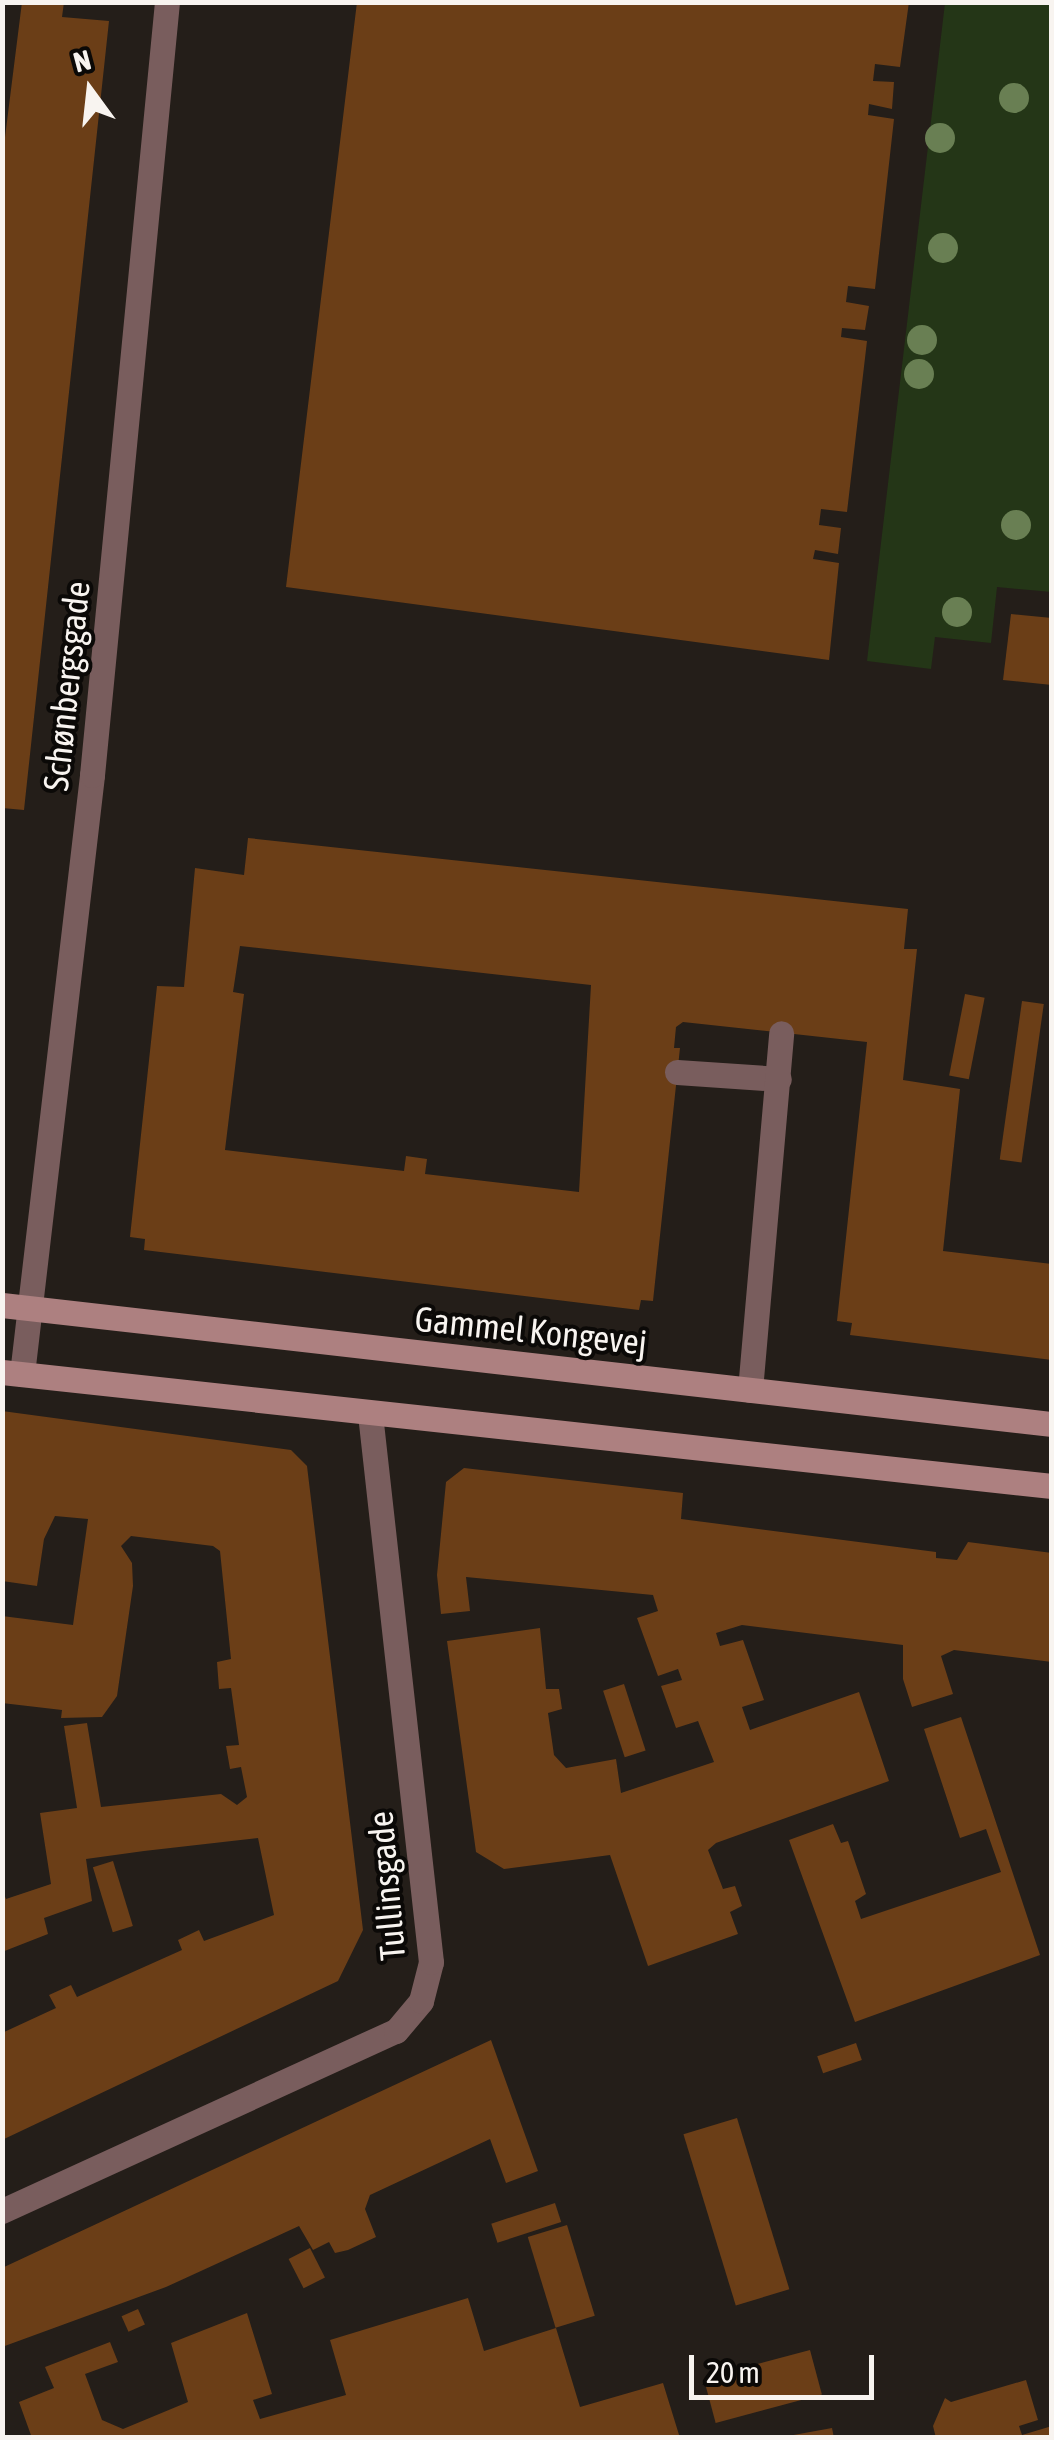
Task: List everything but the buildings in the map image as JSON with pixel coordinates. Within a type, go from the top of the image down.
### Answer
[{"type":"street","name":"Schønbergsgade","points":[[12,1373],[30,1308],[94,758],[167,2]]},
{"type":"street","points":[[750,1390],[781,1033]]},
{"type":"street","points":[[677,1072],[779,1079]]},
{"type":"street","name":"Gammel Kongevej","points":[[2,1304],[1052,1424]]},
{"type":"street","points":[[12,1373],[1052,1486]]},
{"type":"street","name":"Tullinsgade","points":[[2,2212],[396,2031],[422,2001],[432,1962],[370,1414]]},
{"type":"green space","points":[[945,3],[1051,3],[1052,592],[997,587],[991,643],[935,637],[931,669],[867,661]]}]
